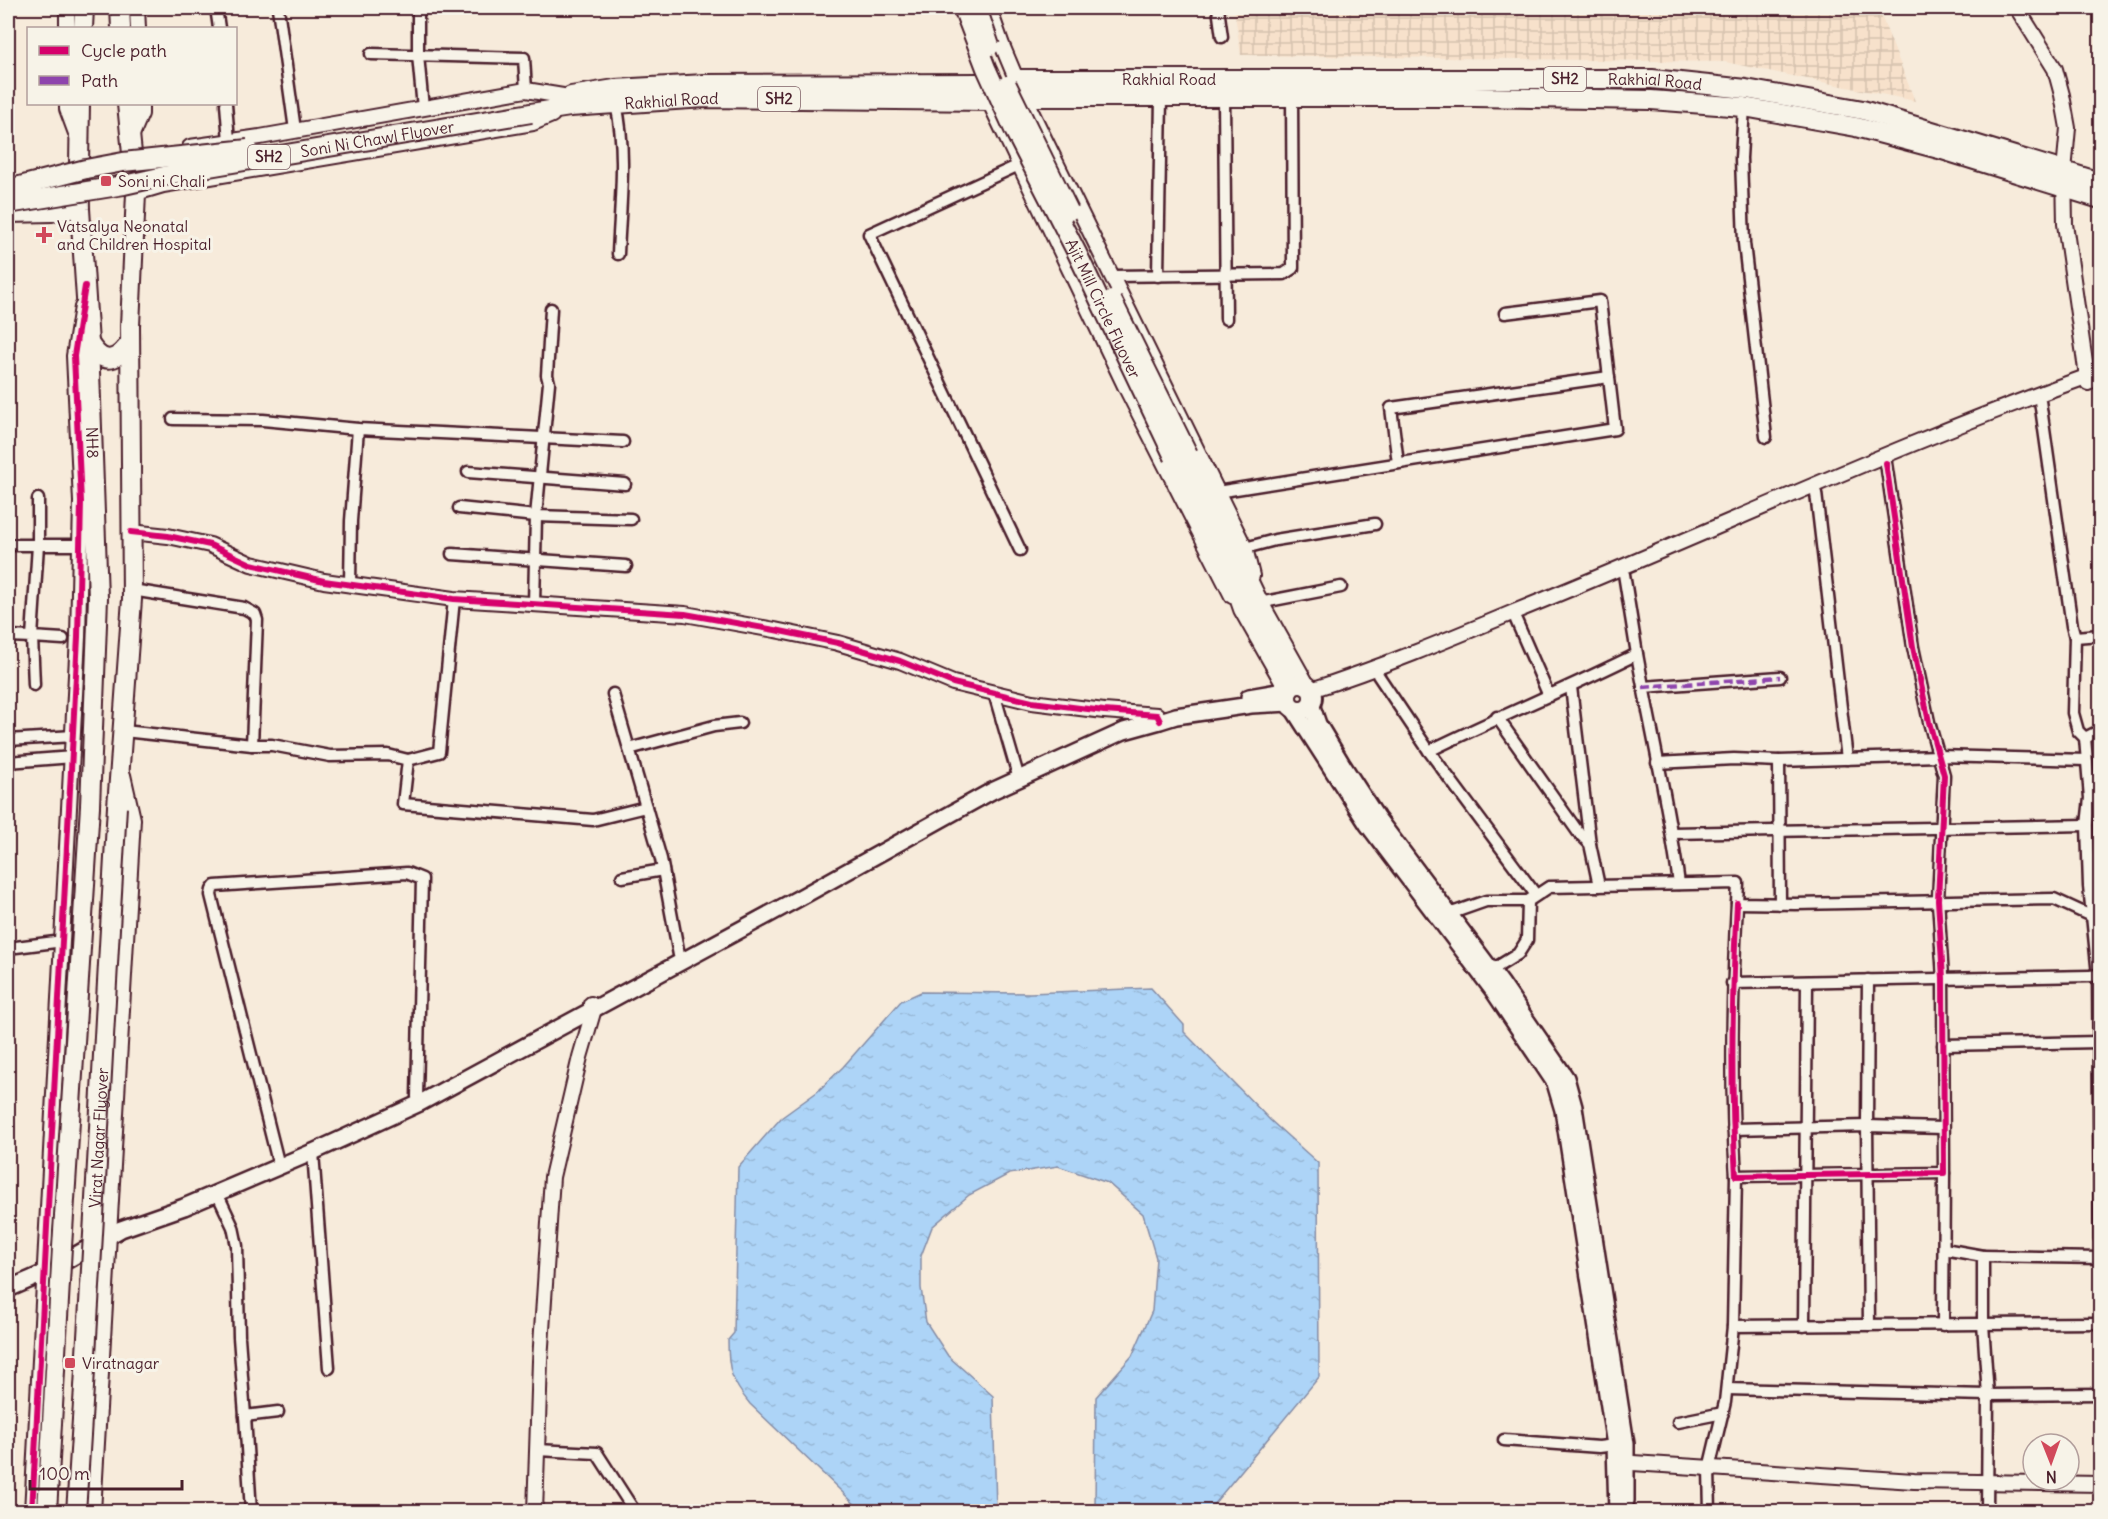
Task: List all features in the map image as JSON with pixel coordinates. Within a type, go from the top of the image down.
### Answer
[{"type":"main road","points":[[83,27],[84,8]]},
{"type":"main road","points":[[120,8],[121,27]]},
{"type":"main road","name":"Ajit Mill Circle Flyover","points":[[963,8],[986,68],[1015,132],[1181,455]]},
{"type":"main road","name":"Ajit Mill Circle Flyover","points":[[977,8],[999,68],[1251,606],[1301,697]]},
{"type":"main road","name":"Rakhial Road","points":[[1016,79],[1652,79],[1746,89],[1863,110],[2065,179],[2100,199]]},
{"type":"main road","name":"Rakhial Road","points":[[570,102],[615,89],[705,84],[982,83]]},
{"type":"main road","name":"Rakhial Road","points":[[1024,97],[1639,100],[1744,107],[1856,127],[2065,179],[2100,182]]},
{"type":"main road","name":"Rakhial Road","points":[[570,102],[616,104],[705,98],[957,102],[989,100]]},
{"type":"main road","name":"Soni Ni Chawl Flyover","points":[[8,204],[124,186],[191,170],[529,101]]},
{"type":"main road","name":"Soni Ni Chawl Flyover","points":[[8,189],[114,164],[241,150],[529,101],[570,102]]},
{"type":"main road","name":"NH8","points":[[80,105],[80,209],[89,343],[98,598],[91,781]]},
{"type":"main road","points":[[121,765],[132,590],[130,343],[136,193],[127,105]]},
{"type":"main road","points":[[89,343],[97,355],[111,358],[122,353],[130,343]]},
{"type":"main road","points":[[110,1232],[217,1193],[420,1103],[680,955],[989,784],[1121,724],[1301,697]]},
{"type":"main road","points":[[1301,697],[1359,791],[1491,970],[1566,1078],[1574,1107],[1626,1512]]},
{"type":"main road","points":[[1301,697],[1368,825],[1492,989],[1555,1083],[1563,1110],[1620,1455],[1617,1512]]},
{"type":"main road","points":[[8,1289],[110,1232],[417,1097],[801,897],[992,791],[1158,718]]},
{"type":"main road","name":"Virat Nagar Flyover","points":[[76,1512],[121,765]]},
{"type":"main road","name":"Virat Nagar Flyover","points":[[47,1512],[91,781]]},
{"type":"main road","points":[[8,1280],[45,1268]]},
{"type":"street","points":[[67,8],[67,27]]},
{"type":"street","points":[[137,8],[138,27]]},
{"type":"street","points":[[216,8],[219,27]]},
{"type":"street","points":[[278,8],[295,130]]},
{"type":"street","points":[[418,8],[418,55],[423,108]]},
{"type":"street","points":[[957,8],[982,83],[1019,165],[1203,542],[1234,600],[1251,606],[1341,587]]},
{"type":"street","points":[[989,8],[1024,97],[1245,548],[1251,606]]},
{"type":"street","points":[[1218,8],[1222,37]]},
{"type":"street","points":[[2017,8],[2055,69],[2062,95],[2068,128],[2065,224],[2091,380]]},
{"type":"street","points":[[141,105],[141,114],[131,145],[229,141],[423,108],[529,101],[524,58],[371,54]]},
{"type":"street","points":[[982,83],[1016,79]]},
{"type":"street","points":[[989,100],[1024,97]]},
{"type":"street","points":[[1112,276],[1284,274],[1293,268],[1292,97]]},
{"type":"street","points":[[1158,276],[1161,98]]},
{"type":"street","points":[[1224,98],[1226,318]]},
{"type":"street","points":[[136,193],[163,185],[533,123],[570,102]]},
{"type":"street","points":[[616,104],[620,133],[618,254]]},
{"type":"street","points":[[67,105],[80,144]]},
{"type":"street","points":[[226,105],[229,141]]},
{"type":"street","points":[[1744,107],[1742,158],[1744,243],[1766,437]]},
{"type":"street","points":[[8,182],[79,164]]},
{"type":"street","points":[[1019,165],[870,234],[1020,550]]},
{"type":"street","points":[[8,215],[52,214],[80,209]]},
{"type":"street","points":[[32,1512],[74,736],[81,502],[74,356],[85,286]]},
{"type":"street","points":[[1217,492],[1615,429],[1600,301],[1505,313]]},
{"type":"street","points":[[534,604],[536,516],[549,383],[551,309]]},
{"type":"street","points":[[1301,697],[1378,675],[1516,620],[1990,420],[2091,380],[2100,372]]},
{"type":"street","points":[[1398,463],[1390,408],[1609,377]]},
{"type":"street","points":[[1301,697],[1557,595],[1987,413],[2091,380]]},
{"type":"street","points":[[2040,401],[2075,637],[2073,713],[2078,731],[2085,738],[2090,798],[2087,825],[2089,886],[2097,916],[2095,974],[2100,1239]]},
{"type":"street","points":[[173,419],[263,420],[358,429],[623,442]]},
{"type":"street","points":[[350,584],[351,521],[358,429]]},
{"type":"street","points":[[1886,464],[1913,647],[1929,722],[1944,775],[1938,900],[1943,978],[1944,1325]]},
{"type":"street","points":[[468,472],[625,484]]},
{"type":"street","points":[[1816,493],[1847,759]]},
{"type":"street","points":[[34,684],[32,638],[39,545],[38,499]]},
{"type":"street","points":[[459,508],[536,516],[630,519]]},
{"type":"street","points":[[1245,548],[1275,540],[1375,524]]},
{"type":"street","points":[[131,532],[168,536],[210,545],[251,564],[324,581],[454,599],[685,614],[775,630],[838,643],[900,662],[952,683],[1032,702],[1158,718]]},
{"type":"street","points":[[8,545],[80,545]]},
{"type":"street","points":[[452,554],[626,566]]},
{"type":"street","points":[[1624,574],[1657,763],[1672,833],[1679,884]]},
{"type":"street","points":[[132,590],[244,608],[255,614],[257,620],[252,745]]},
{"type":"street","points":[[124,731],[252,745],[272,745],[330,756],[388,754],[408,760],[439,752],[454,599]]},
{"type":"street","points":[[1516,620],[1549,696]]},
{"type":"street","points":[[2075,637],[2100,635]]},
{"type":"street","points":[[8,636],[63,639]]},
{"type":"street","points":[[1430,751],[1497,717],[1571,687],[1637,654]]},
{"type":"street","points":[[1378,675],[1532,898],[1527,940],[1518,954],[1491,970]]},
{"type":"street","points":[[1643,687],[1780,677]]},
{"type":"street","points":[[1571,687],[1590,843],[1599,886]]},
{"type":"street","points":[[994,693],[1017,772]]},
{"type":"street","points":[[613,694],[663,870],[680,955]]},
{"type":"street","points":[[1497,717],[1578,832],[1590,843]]},
{"type":"street","points":[[629,749],[714,726],[740,723]]},
{"type":"street","points":[[2085,738],[2100,732]]},
{"type":"street","points":[[8,740],[74,736]]},
{"type":"street","points":[[1657,763],[1734,759],[1779,761],[1939,756],[2086,760]]},
{"type":"street","points":[[8,762],[73,757]]},
{"type":"street","points":[[408,760],[403,804],[593,820],[646,807]]},
{"type":"street","points":[[1779,761],[1780,904]]},
{"type":"street","points":[[93,1512],[133,819],[121,765]]},
{"type":"street","points":[[72,780],[91,781]]},
{"type":"street","points":[[1672,833],[1779,829],[2087,825]]},
{"type":"street","points":[[622,877],[663,870]]},
{"type":"street","points":[[277,1158],[211,895],[215,886],[407,873],[422,879],[417,1097]]},
{"type":"street","points":[[1449,914],[1486,901],[1532,898],[1549,886],[1738,883],[1732,983],[1733,1129],[1736,1176],[1733,1326],[1727,1389],[1710,1464],[1710,1512]]},
{"type":"street","points":[[1737,903],[2054,899],[2097,916]]},
{"type":"street","points":[[8,948],[63,941]]},
{"type":"street","points":[[1732,983],[2095,974]]},
{"type":"street","points":[[1868,980],[1869,1325]]},
{"type":"street","points":[[1804,1326],[1808,981]]},
{"type":"street","points":[[535,1512],[540,1361],[552,1178],[592,1006]]},
{"type":"street","points":[[1943,1045],[2098,1042]]},
{"type":"street","points":[[1733,1129],[1867,1126],[1943,1128]]},
{"type":"street","points":[[313,1152],[329,1368]]},
{"type":"street","points":[[1736,1176],[1944,1173]]},
{"type":"street","points":[[217,1193],[232,1227],[237,1246],[239,1337],[251,1512]]},
{"type":"street","points":[[1944,1249],[1983,1256],[2100,1258]]},
{"type":"street","points":[[1983,1256],[1983,1324],[1988,1395],[1987,1512]]},
{"type":"street","points":[[1733,1326],[2100,1323]]},
{"type":"street","points":[[1727,1389],[1988,1395],[2100,1394]]},
{"type":"street","points":[[245,1416],[278,1412]]},
{"type":"street","points":[[1678,1422],[1723,1413]]},
{"type":"street","points":[[1504,1440],[1599,1447],[1620,1455],[1914,1481],[2021,1476]]},
{"type":"street","points":[[537,1450],[597,1453],[634,1512]]},
{"type":"street","points":[[2081,1475],[2100,1475]]},
{"type":"street","points":[[1987,1478],[2100,1484]]},
{"type":"shaded area","points":[[1234,8],[1878,8],[1915,101],[1725,62],[1241,55]]},
{"type":"water","points":[[1151,988],[1184,1025],[1184,1032],[1270,1120],[1318,1163],[1319,1377],[1208,1511],[1095,1511],[1096,1397],[1132,1356],[1152,1311],[1156,1258],[1143,1214],[1108,1183],[1058,1166],[1009,1174],[969,1195],[932,1227],[921,1256],[921,1288],[926,1322],[948,1356],[993,1396],[996,1511],[862,1511],[750,1404],[732,1375],[728,1340],[734,1333],[738,1167],[781,1118],[817,1092],[843,1067],[901,1001],[921,992],[1030,993]]},
{"type":"marked path","points":[[1643,687],[1780,677]]},
{"type":"cycle path","points":[[32,1512],[78,637],[81,502],[74,356],[85,286]]},
{"type":"cycle path","points":[[1737,903],[1732,1040],[1736,1176],[1944,1173],[1943,978],[1938,900],[1944,775],[1929,722],[1913,647],[1886,463]]},
{"type":"cycle path","points":[[131,532],[168,536],[210,545],[251,564],[324,581],[454,599],[685,614],[775,630],[838,643],[900,661],[953,683],[1032,702],[1157,715],[1160,721]]},
{"type":"place","name":"Soni ni Chali","points":[[106,181]]},
{"type":"place","name":"Vatsalya Neonatal and Children Hospital","points":[[44,235]]},
{"type":"place","name":"Viratnagar","points":[[70,1363]]}]
